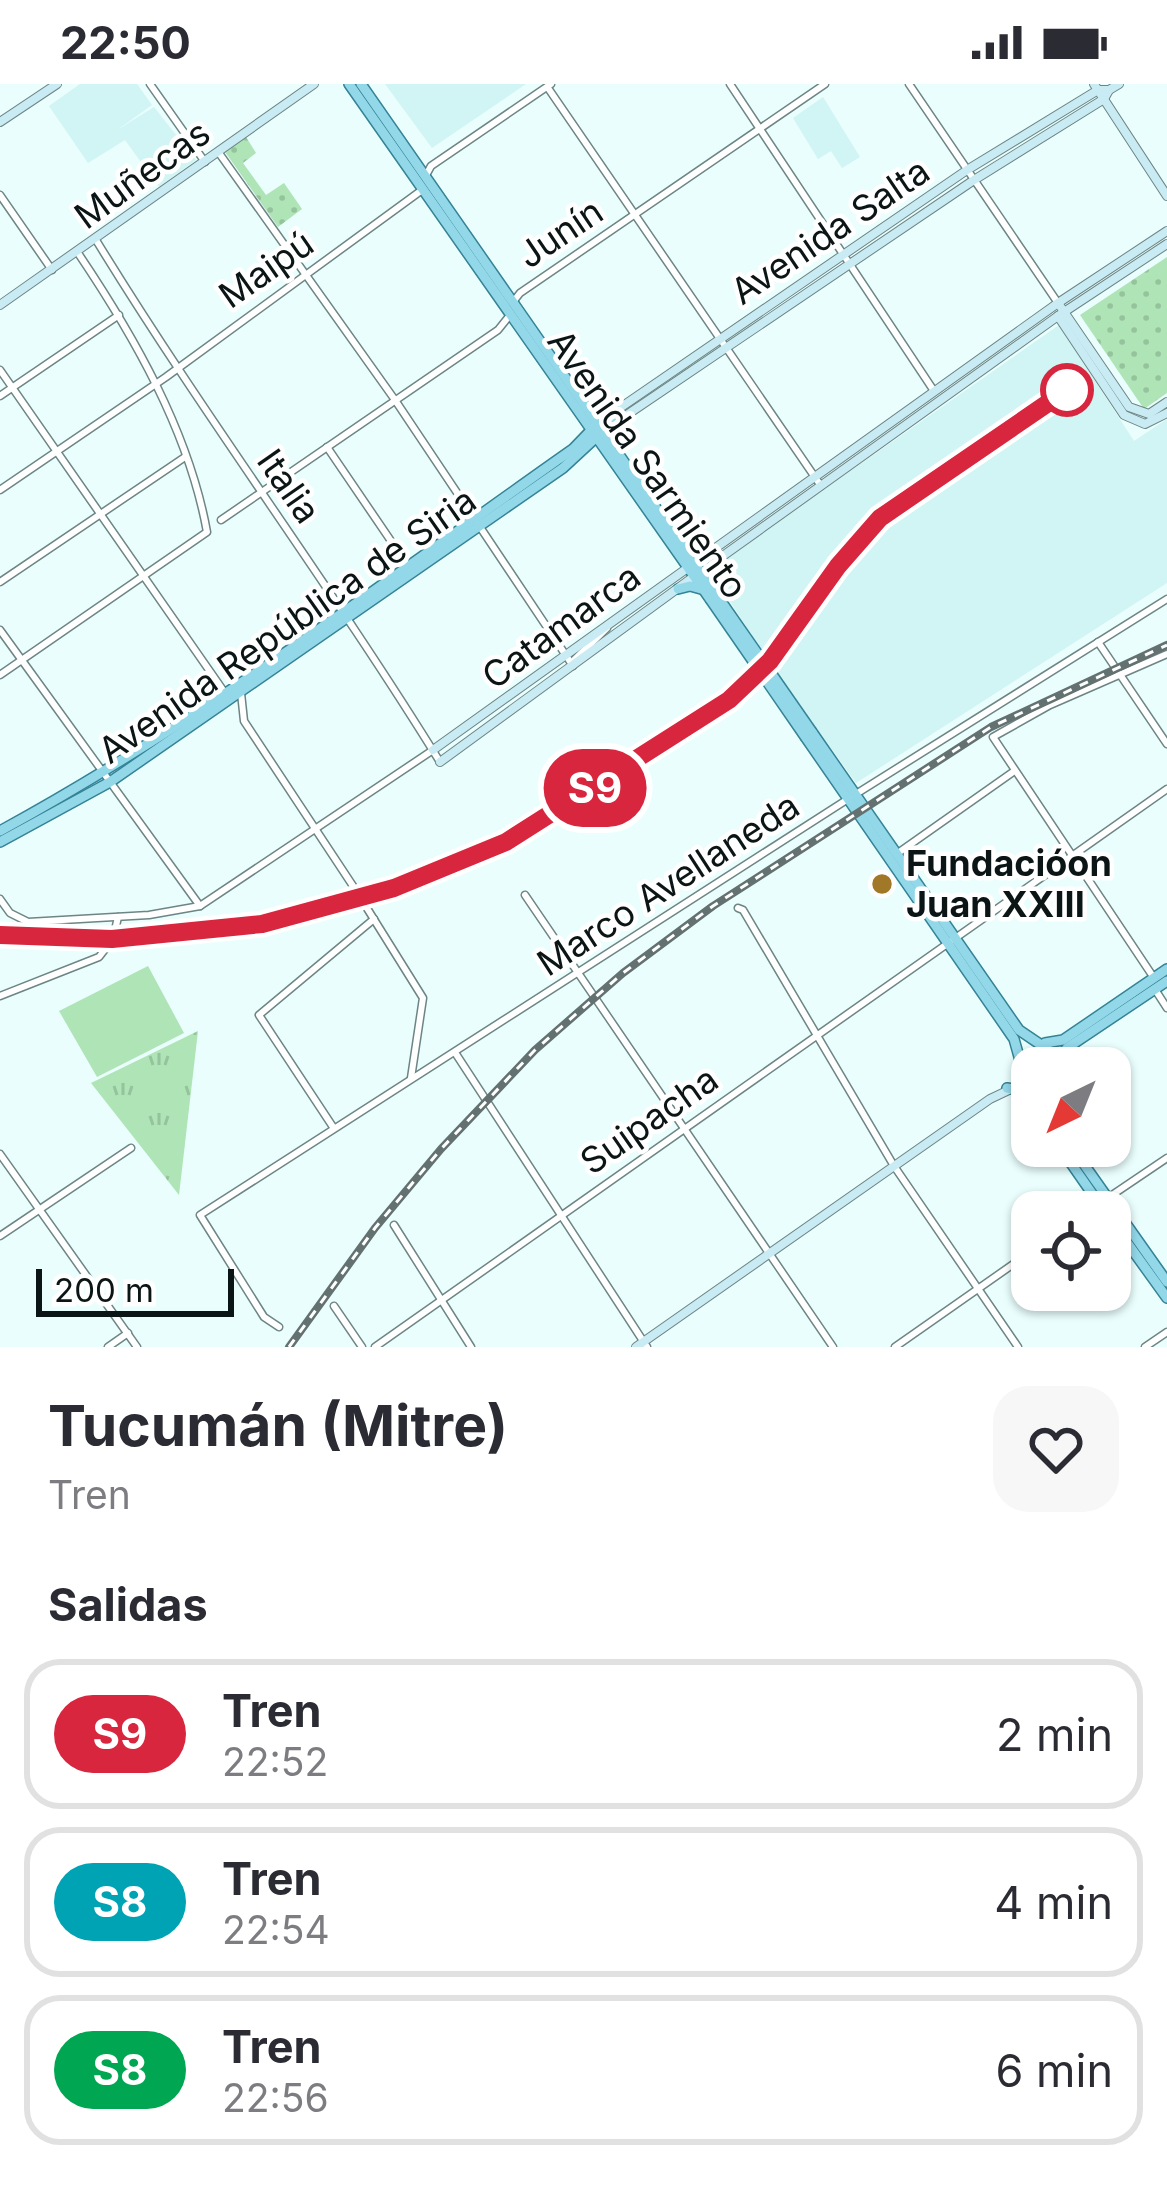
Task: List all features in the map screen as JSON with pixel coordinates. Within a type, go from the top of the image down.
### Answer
[{"type":"main road","points":[[0,122],[57,84]]},
{"type":"main road","name":"Muñecas","points":[[0,305],[314,84]]},
{"type":"main road","name":"Avenida Sarmiento","points":[[350,84],[512,308]]},
{"type":"main road","name":"Avenida Sarmiento","points":[[362,84],[951,942],[1019,1030],[1043,1047]]},
{"type":"main road","name":"Avenida Salta","points":[[597,431],[846,260],[967,170],[1119,84]]},
{"type":"main road","points":[[1101,91],[1167,196]]},
{"type":"main road","name":"Avenida Salta","points":[[846,260],[974,180],[1101,91]]},
{"type":"main road","name":"Catamarca","points":[[440,762],[570,662],[611,623],[694,570],[1167,232]]},
{"type":"main road","name":"Catamarca","points":[[1060,311],[1167,244]]},
{"type":"main road","points":[[1060,311],[1140,419],[1154,422],[1167,413]]},
{"type":"main road","points":[[1140,419],[1167,402]]},
{"type":"main road","points":[[584,413],[618,413],[614,455],[574,454],[584,413]]},
{"type":"main road","name":"Avenida República de Siria","points":[[0,842],[107,778],[345,615],[574,454],[597,431]]},
{"type":"main road","name":"Catamarca","points":[[433,750],[678,589],[694,570],[716,561],[818,482]]},
{"type":"main road","name":"Avenida República de Siria","points":[[345,615],[408,566],[476,523]]},
{"type":"main road","points":[[711,594],[709,572],[716,561]]},
{"type":"main road","points":[[678,589],[695,586],[711,594]]},
{"type":"main road","name":"Avenida República de Siria","points":[[0,831],[107,778]]},
{"type":"main road","name":"Avenida Sarmiento","points":[[852,797],[897,855],[1017,1047]]},
{"type":"main road","points":[[1068,1047],[1154,984],[1167,969]]},
{"type":"main road","points":[[1032,1047],[1063,1040],[1154,984],[1167,981]]},
{"type":"main road","points":[[642,1345],[1011,1086]]},
{"type":"main road","points":[[1007,1088],[1011,1089]]},
{"type":"main road","points":[[1131,1239],[1167,1282]]},
{"type":"main road","points":[[1131,1246],[1167,1298]]},
{"type":"street","points":[[150,84],[205,162]]},
{"type":"street","points":[[730,84],[938,396]]},
{"type":"street","name":"Junín","points":[[221,520],[498,330],[520,293],[825,84]]},
{"type":"street","points":[[909,84],[1060,311]]},
{"type":"street","points":[[423,188],[431,166],[548,85],[818,482]]},
{"type":"street","points":[[219,153],[395,400],[570,662]]},
{"type":"street","name":"Maipú","points":[[0,490],[154,385],[423,188]]},
{"type":"street","points":[[0,195],[52,270]]},
{"type":"street","name":"Italia","points":[[96,240],[175,368],[440,762]]},
{"type":"street","points":[[0,675],[207,532],[185,457],[154,385],[119,315],[78,253]]},
{"type":"street","points":[[0,397],[119,315]]},
{"type":"street","points":[[0,370],[143,577],[233,692],[244,721],[423,998],[411,1078]]},
{"type":"street","points":[[327,446],[408,566]]},
{"type":"street","points":[[0,582],[185,457]]},
{"type":"street","name":"Marco Avellaneda","points":[[279,1327],[264,1317],[200,1215],[1167,599]]},
{"type":"street","points":[[0,630],[200,906]]},
{"type":"street","points":[[1098,642],[1167,744]]},
{"type":"street","points":[[1167,654],[1050,705],[993,737],[1167,1008]]},
{"type":"street","name":"Catamarca","points":[[0,899],[10,913],[28,922],[183,912],[200,906],[433,750]]},
{"type":"street","points":[[897,855],[1013,772]]},
{"type":"street","name":"Suipacha","points":[[375,1347],[1167,789]]},
{"type":"street","points":[[525,895],[833,1347]]},
{"type":"street","points":[[738,908],[894,1166],[1018,1347]]},
{"type":"street","points":[[3,994],[99,957],[112,939],[118,916]]},
{"type":"street","points":[[333,1127],[259,1015],[374,919]]},
{"type":"street","points":[[455,1053],[642,1345]]},
{"type":"street","points":[[0,1235],[131,1148]]},
{"type":"street","points":[[0,1154],[136,1346]]},
{"type":"street","points":[[1126,1191],[1167,1158]]},
{"type":"street","points":[[394,1226],[471,1347]]},
{"type":"street","points":[[895,1347],[1011,1265]]},
{"type":"street","points":[[334,1306],[362,1347]]},
{"type":"street","points":[[1145,1347],[1167,1332]]},
{"type":"street","points":[[108,1347],[128,1334]]},
{"type":"shaded area","points":[[80,84],[137,84],[152,105],[117,130],[154,107],[196,160],[159,187],[125,140],[88,163],[49,106]]},
{"type":"shaded area","points":[[385,84],[526,84],[432,148]]},
{"type":"shaded area","points":[[823,97],[860,157],[842,168],[831,151],[818,159],[793,118]]},
{"type":"shaded area","points":[[1059,325],[1134,441],[1167,419],[1167,583],[856,783],[714,577],[716,565]]},
{"type":"green space","points":[[246,137],[256,153],[243,163],[266,195],[284,183],[302,209],[278,227],[225,152]]},
{"type":"green space","points":[[1167,257],[1167,393],[1144,409],[1080,315]]},
{"type":"green space","points":[[148,966],[184,1033],[97,1077],[59,1011]]},
{"type":"green space","points":[[198,1031],[179,1195],[91,1083]]},
{"type":"railway","points":[[0,935],[86,938],[246,926],[322,910],[469,857],[542,820],[729,699],[775,654],[838,566]]},
{"type":"railway","points":[[289,1347],[375,1228],[441,1149],[535,1050],[623,973],[713,906],[991,727],[1167,645]]},
{"type":"train","name":"S9","points":[[0,935],[112,939],[262,924],[338,907],[443,871],[506,842],[729,700],[770,661],[838,566],[880,518],[1067,390]]},
{"type":"place","name":"Fundacióon Juan XXIII","points":[[882,884]]}]
